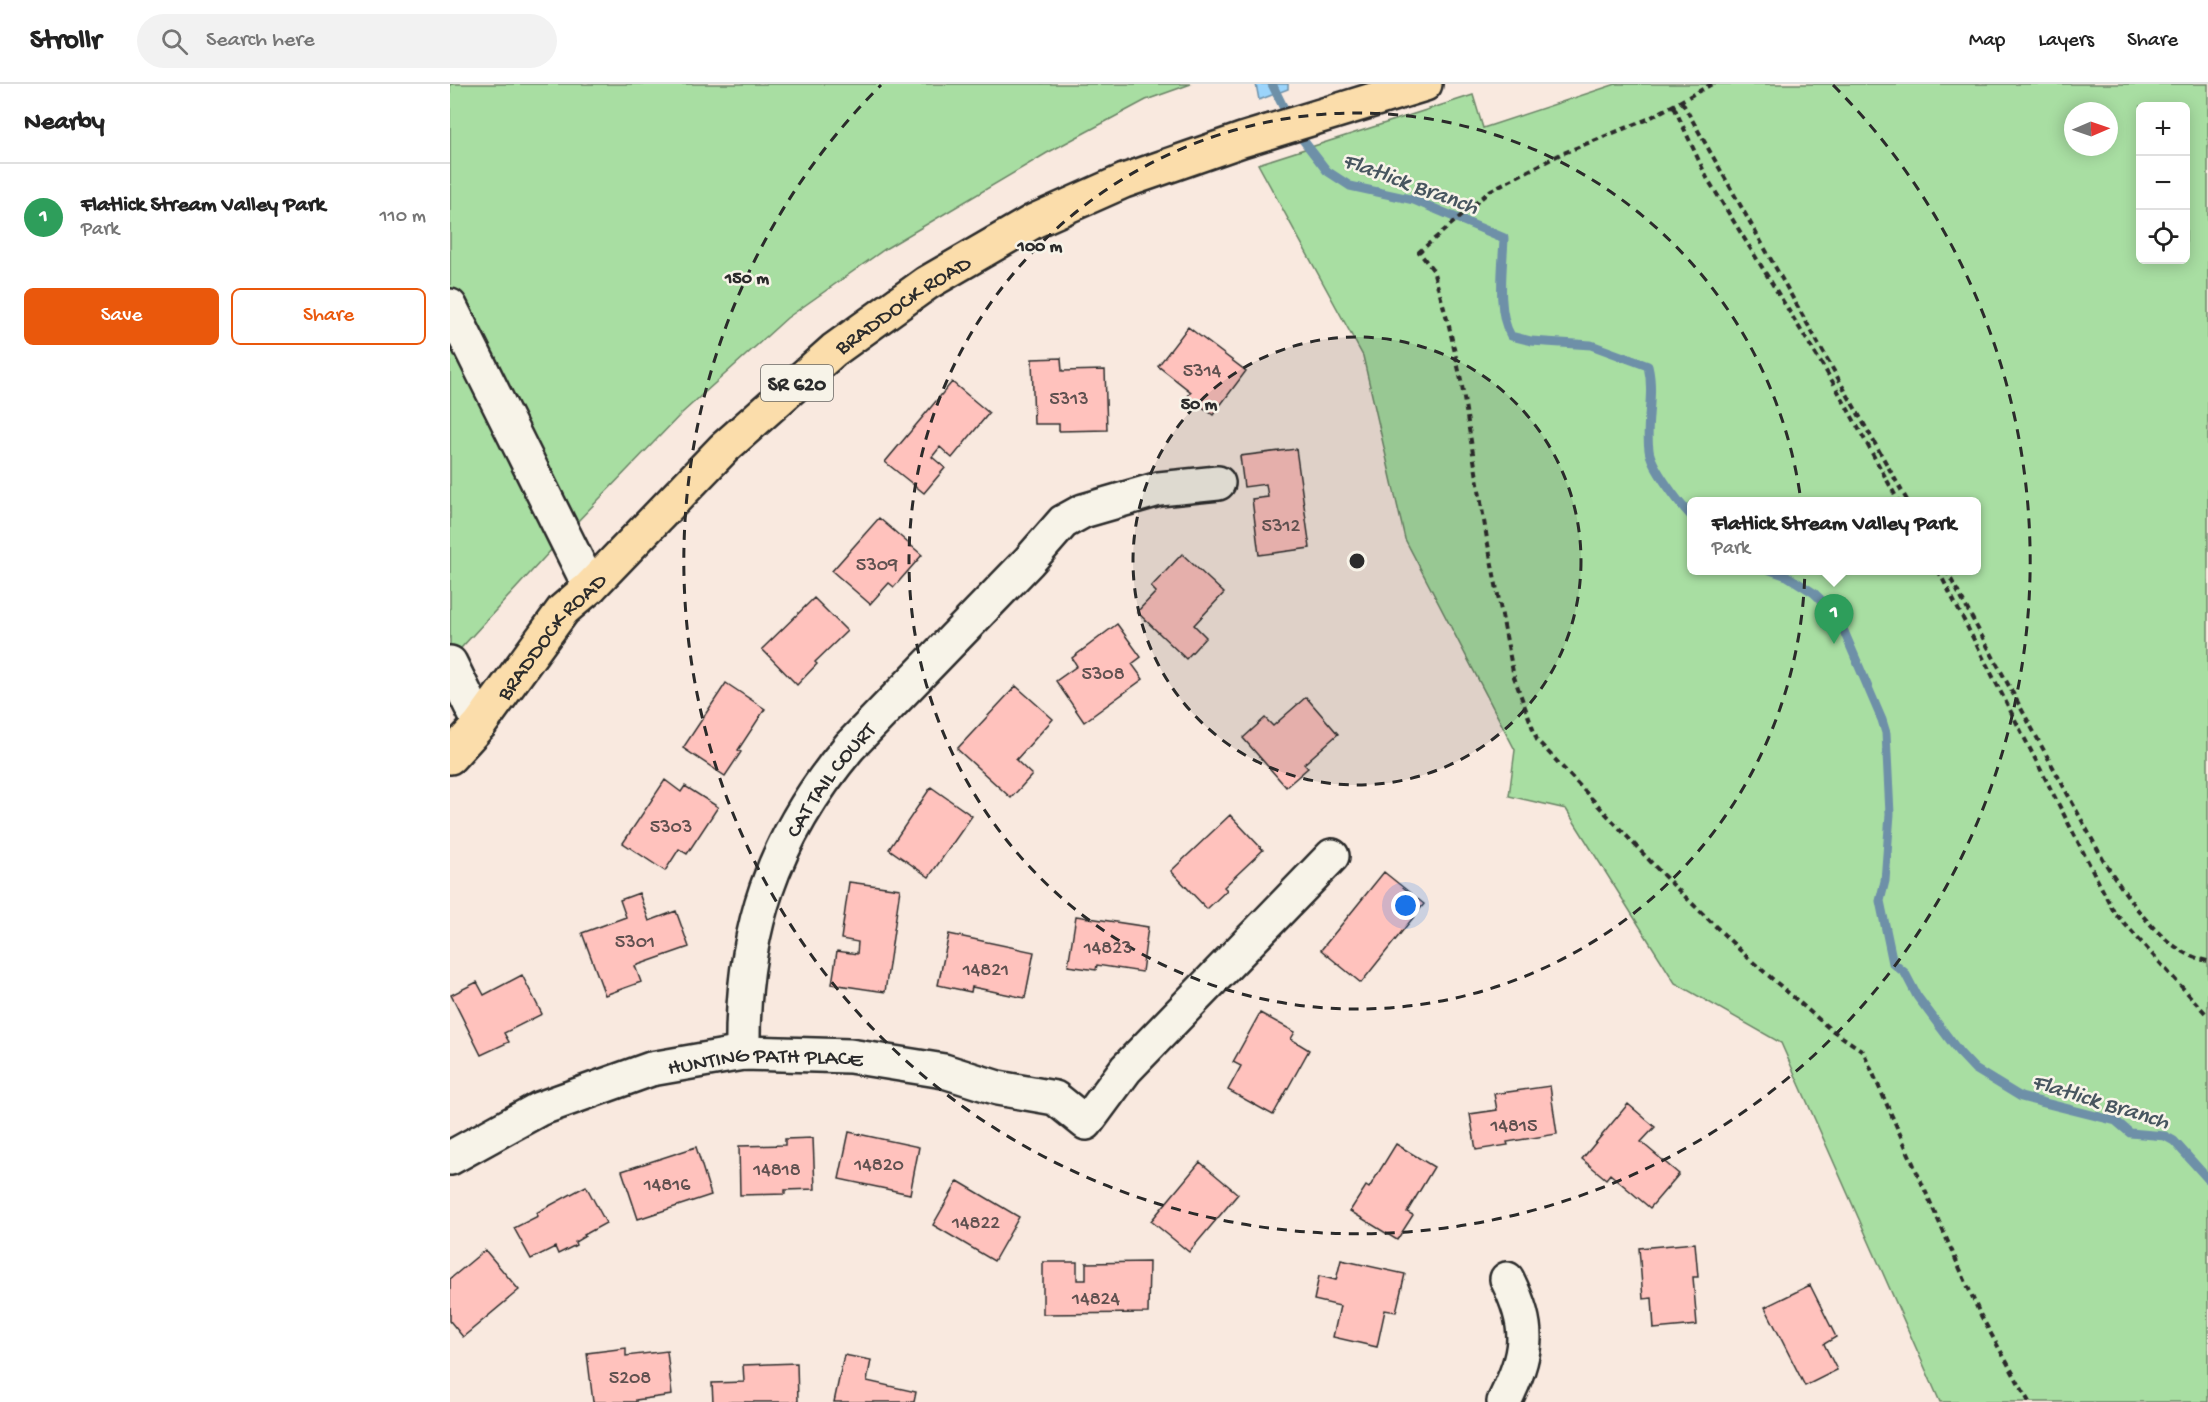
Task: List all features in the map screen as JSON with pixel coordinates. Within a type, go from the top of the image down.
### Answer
[{"type":"main road","name":"BRADDOCK ROAD","points":[[450,757],[480,724],[563,610],[590,587],[724,448],[834,350],[927,283],[1034,221],[1124,181],[1242,140],[1425,84]]},
{"type":"street","points":[[450,306],[590,587]]},
{"type":"street","name":"CAT TAIL COURT","points":[[743,1053],[742,1015],[754,928],[774,867],[800,814],[823,778],[850,746],[1029,561],[1063,522],[1083,511],[1159,489],[1218,483]]},
{"type":"street","points":[[450,663],[480,724]]},
{"type":"street","name":"HUNTING PATH PLACE","points":[[450,1158],[539,1109],[651,1070],[743,1053],[850,1056],[944,1071],[998,1088],[1055,1098],[1086,1123],[1126,1069],[1332,856]]},
{"type":"street","points":[[1504,1402],[1518,1371],[1524,1341],[1523,1324],[1516,1298],[1507,1279]]},
{"type":"path","points":[[1712,84],[1648,119],[1561,154],[1491,190],[1419,252],[1433,270],[1449,326],[1461,380],[1487,539],[1514,677],[1537,740],[1664,876],[1746,956],[1830,1029],[1863,1051],[1980,1314],[2029,1402]]},
{"type":"path","points":[[1682,102],[1906,497]]},
{"type":"path","points":[[1674,106],[1707,178],[1834,384],[1897,497]]},
{"type":"path","points":[[1941,575],[2114,912],[2208,1016]]},
{"type":"path","points":[[1949,575],[2105,862],[2120,885],[2156,930],[2174,946],[2185,954],[2208,961]]},
{"type":"green space","points":[[450,84],[1191,84],[1146,100],[1047,153],[885,249],[787,318],[682,413],[576,523],[450,660]]},
{"type":"green space","points":[[1616,84],[2208,84],[2208,1402],[1940,1402],[1781,1043],[1675,983],[1566,809],[1509,796],[1515,750],[1405,539],[1363,356],[1258,164],[1473,95],[1483,128]]},
{"type":"water","points":[[1256,84],[1288,84],[1288,89],[1259,100]]},
{"type":"building","points":[[1188,327],[1246,371],[1213,415],[1188,396],[1191,392],[1158,366]]},
{"type":"building","points":[[1061,358],[1062,371],[1105,370],[1107,430],[1059,431],[1059,424],[1034,424],[1032,359]]},
{"type":"building","points":[[952,382],[989,413],[952,458],[940,447],[932,457],[945,468],[924,493],[885,462]]},
{"type":"building","points":[[1296,449],[1310,548],[1259,555],[1252,499],[1268,497],[1266,484],[1244,487],[1240,456]]},
{"type":"building","points":[[879,518],[922,555],[894,587],[889,583],[870,604],[832,571]]},
{"type":"building","points":[[1182,554],[1224,593],[1194,625],[1206,637],[1186,659],[1137,612],[1156,592],[1151,587]]},
{"type":"building","points":[[814,598],[847,631],[815,662],[817,664],[797,685],[762,649]]},
{"type":"building","points":[[1117,624],[1141,657],[1132,664],[1143,679],[1084,722],[1056,681],[1077,666],[1072,658]]},
{"type":"building","points":[[726,683],[765,709],[738,750],[741,752],[725,776],[683,748]]},
{"type":"building","points":[[1016,686],[1053,719],[1016,760],[1032,775],[1011,798],[957,749]]},
{"type":"building","points":[[1306,697],[1338,734],[1304,764],[1308,768],[1286,787],[1243,738],[1265,718],[1273,726]]},
{"type":"building","points":[[665,780],[681,792],[685,786],[718,807],[687,854],[679,849],[665,871],[623,843]]},
{"type":"building","points":[[931,787],[972,816],[929,877],[889,849]]},
{"type":"building","points":[[1230,815],[1263,850],[1224,887],[1227,890],[1207,909],[1171,871]]},
{"type":"building","points":[[1384,872],[1424,904],[1361,983],[1321,950]]},
{"type":"building","points":[[849,882],[900,889],[885,992],[832,984],[837,951],[857,954],[858,942],[841,939]]},
{"type":"building","points":[[639,893],[649,921],[676,911],[689,947],[635,966],[641,982],[605,995],[582,933],[626,917],[620,900]]},
{"type":"building","points":[[1076,916],[1148,927],[1142,972],[1097,965],[1096,970],[1068,966]]},
{"type":"building","points":[[949,934],[1034,952],[1025,998],[972,987],[971,992],[938,985]]},
{"type":"building","points":[[522,975],[542,1014],[504,1033],[509,1042],[481,1055],[451,995],[477,982],[484,995]]},
{"type":"building","points":[[1260,1013],[1295,1032],[1291,1039],[1309,1050],[1273,1115],[1228,1090],[1241,1066],[1233,1062]]},
{"type":"building","points":[[1550,1086],[1557,1134],[1507,1142],[1508,1145],[1476,1150],[1470,1114],[1497,1110],[1494,1094]]},
{"type":"building","points":[[1628,1104],[1655,1127],[1641,1142],[1679,1174],[1650,1208],[1610,1174],[1606,1179],[1582,1159]]},
{"type":"building","points":[[849,1132],[919,1147],[910,1194],[839,1179]]},
{"type":"building","points":[[813,1138],[815,1189],[785,1190],[785,1194],[740,1195],[739,1146],[785,1145],[785,1139]]},
{"type":"building","points":[[1396,1144],[1434,1167],[1407,1212],[1413,1215],[1397,1240],[1350,1211],[1366,1186],[1369,1188]]},
{"type":"building","points":[[696,1147],[711,1195],[638,1219],[622,1171]]},
{"type":"building","points":[[1200,1162],[1238,1194],[1189,1252],[1151,1221]]},
{"type":"building","points":[[958,1181],[1019,1217],[994,1261],[933,1225]]},
{"type":"building","points":[[586,1186],[606,1223],[584,1235],[575,1242],[576,1245],[558,1254],[555,1247],[531,1259],[514,1228],[538,1216],[536,1213]]},
{"type":"building","points":[[1695,1243],[1698,1277],[1693,1277],[1697,1325],[1654,1329],[1652,1298],[1643,1299],[1639,1248]]},
{"type":"building","points":[[485,1250],[519,1290],[463,1337],[450,1321],[450,1279]]},
{"type":"building","points":[[1341,1260],[1405,1274],[1396,1312],[1385,1310],[1377,1347],[1333,1337],[1340,1306],[1314,1300],[1319,1276],[1336,1280]]},
{"type":"building","points":[[1043,1262],[1077,1262],[1077,1280],[1086,1280],[1086,1263],[1149,1262],[1148,1313],[1043,1314]]},
{"type":"building","points":[[1810,1285],[1836,1337],[1824,1344],[1837,1370],[1805,1386],[1765,1307]]},
{"type":"building","points":[[626,1348],[626,1356],[667,1351],[672,1395],[636,1400],[636,1402],[593,1402],[587,1353]]},
{"type":"building","points":[[844,1355],[871,1360],[867,1381],[916,1392],[914,1402],[834,1402]]},
{"type":"building","points":[[797,1363],[798,1402],[713,1402],[712,1383],[744,1382],[743,1365]]},
{"type":"waterway","name":"Flatlick Branch","points":[[1272,84],[1293,127],[1327,171],[1350,186],[1414,200],[1504,238],[1502,301],[1506,326],[1511,336],[1531,341],[1591,345],[1648,366],[1651,387],[1649,450],[1655,466],[1687,511]]},
{"type":"waterway","name":"Flatlick Branch","points":[[1784,575],[1814,593],[1837,615],[1886,733],[1890,814],[1885,881],[1880,901],[1893,963],[1905,973],[1917,996],[1959,1052],[1975,1069],[2021,1097],[2116,1121],[2130,1133],[2165,1136],[2174,1141],[2208,1179]]},
{"type":"place","name":"Flatlick Stream Valley Park","points":[[1834,644]]}]
